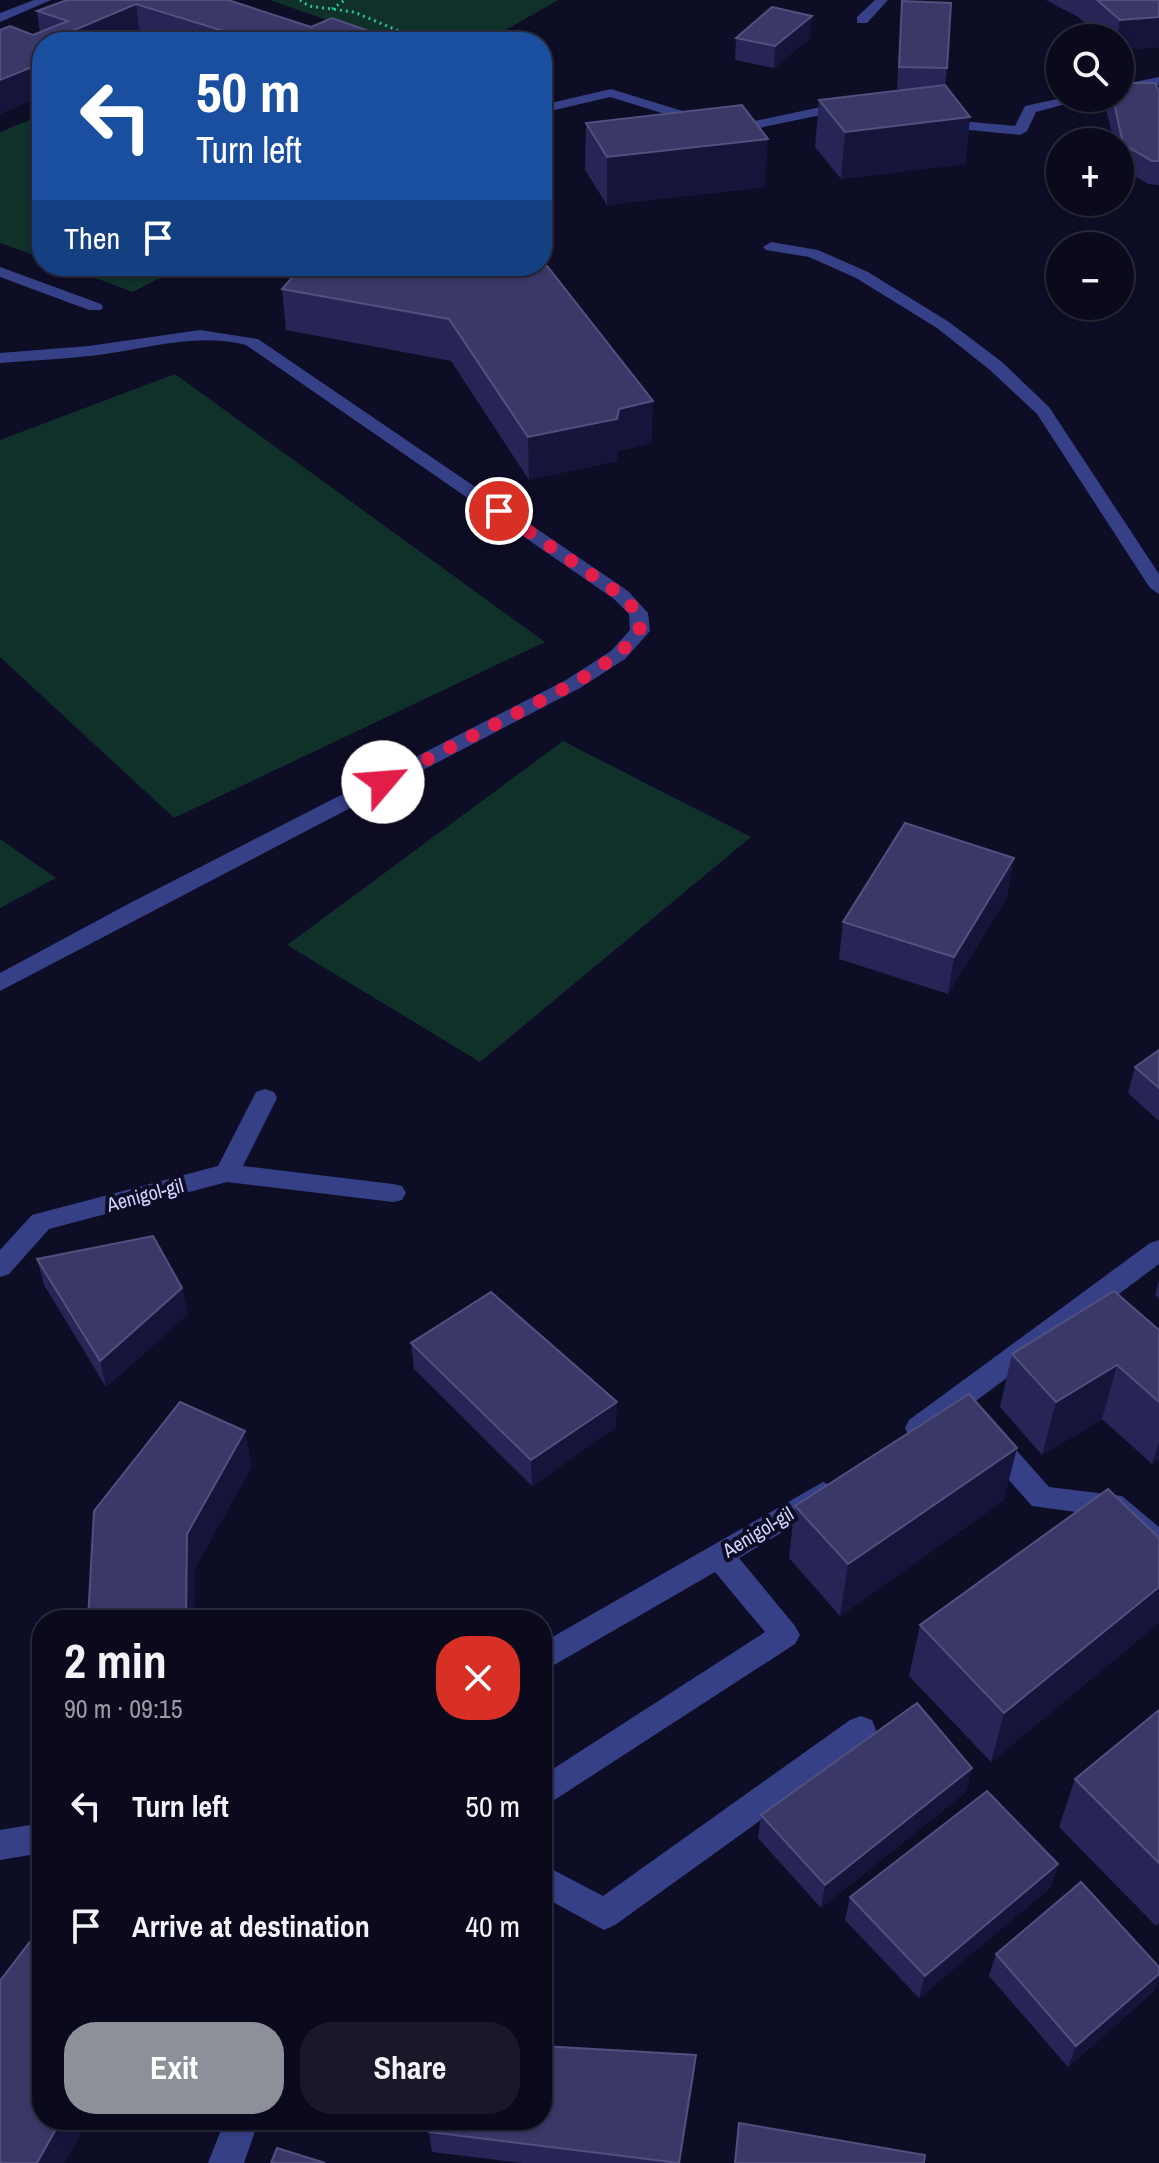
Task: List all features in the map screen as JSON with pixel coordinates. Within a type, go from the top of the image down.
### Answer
[{"type":"street","points":[[0,18],[45,0]]},
{"type":"street","points":[[862,20],[882,0]]},
{"type":"street","points":[[1134,86],[1159,81]]},
{"type":"street","points":[[552,107],[611,93],[730,130],[821,111],[867,116]]},
{"type":"street","points":[[928,122],[1020,131],[1030,109],[1046,106]]},
{"type":"street","points":[[771,247],[813,253],[862,275],[943,325],[996,366],[1043,411],[1159,588]]},
{"type":"street","points":[[0,272],[95,307]]},
{"type":"street","points":[[0,358],[116,348],[200,332],[226,334],[252,342],[621,595],[638,613],[640,631],[618,655],[573,684],[138,908],[0,983]]},
{"type":"street","points":[[265,1098],[227,1173],[393,1193]]},
{"type":"street","name":"Aenigol-gil","points":[[0,1267],[41,1222],[227,1173]]},
{"type":"street","points":[[898,1444],[1159,1250]]},
{"type":"street","points":[[955,1402],[1042,1498],[1112,1505],[1159,1544]]},
{"type":"street","name":"Aenigol-gil","points":[[552,1653],[851,1477]]},
{"type":"street","points":[[552,1786],[785,1635],[719,1555]]},
{"type":"street","points":[[552,1885],[604,1914],[861,1730]]},
{"type":"street","points":[[0,1845],[32,1840]]},
{"type":"street","points":[[226,2163],[238,2130]]},
{"type":"path","points":[[300,0],[309,6],[354,12],[401,32]]},
{"type":"path","points":[[331,9],[345,0]]},
{"type":"green space","points":[[270,0],[558,0],[502,32],[361,32]]},
{"type":"green space","points":[[32,119],[32,254],[0,243],[0,132]]},
{"type":"green space","points":[[90,276],[163,276],[133,292]]},
{"type":"green space","points":[[175,374],[545,642],[174,818],[0,657],[0,440]]},
{"type":"green space","points":[[563,741],[751,837],[480,1062],[287,945]]},
{"type":"green space","points":[[0,839],[56,878],[0,908]]},
{"type":"building","points":[[67,0],[228,0],[311,27],[332,18],[372,32],[227,32],[136,4],[70,32],[40,32],[68,21],[37,11]]},
{"type":"building","points":[[1097,0],[1159,0],[1159,17],[1120,20]]},
{"type":"building","points":[[902,1],[951,3],[947,68],[899,67]]},
{"type":"building","points":[[772,7],[812,16],[775,46],[736,38]]},
{"type":"building","points":[[10,26],[32,35],[32,67],[0,80],[0,30]]},
{"type":"building","points":[[1134,83],[1155,83],[1159,91],[1159,161],[1152,161],[1134,150],[1134,128],[1120,128],[1116,112],[1134,112]]},
{"type":"building","points":[[945,85],[970,117],[845,132],[819,100]]},
{"type":"building","points":[[742,105],[768,139],[607,157],[586,123]]},
{"type":"building","points":[[552,272],[653,401],[619,409],[617,419],[528,437],[449,319],[282,289],[293,276],[552,276]]},
{"type":"building","points":[[905,823],[1014,858],[954,957],[843,922]]},
{"type":"building","points":[[1159,1050],[1159,1088],[1135,1067]]},
{"type":"building","points":[[153,1236],[182,1288],[100,1361],[37,1259]]},
{"type":"building","points":[[1114,1291],[1159,1330],[1159,1402],[1117,1365],[1056,1402],[1012,1354]]},
{"type":"building","points":[[491,1292],[617,1402],[531,1460],[411,1343]]},
{"type":"building","points":[[969,1394],[1017,1448],[848,1564],[795,1506]]},
{"type":"building","points":[[180,1402],[245,1431],[187,1534],[186,1610],[89,1610],[94,1511]]},
{"type":"building","points":[[1108,1489],[1159,1538],[1159,1587],[1004,1713],[920,1625]]},
{"type":"building","points":[[917,1703],[972,1768],[825,1885],[761,1815]]},
{"type":"building","points":[[1159,1710],[1159,1863],[1075,1779]]},
{"type":"building","points":[[987,1791],[1058,1864],[925,1976],[850,1897]]},
{"type":"building","points":[[1081,1882],[1159,1967],[1159,1974],[1076,2046],[996,1954]]},
{"type":"building","points":[[32,1939],[32,2130],[55,2130],[37,2163],[0,2163],[0,1981]]},
{"type":"building","points":[[552,2047],[696,2055],[679,2163],[429,2132],[552,2130]]},
{"type":"building","points":[[739,2123],[925,2155],[924,2163],[735,2163]]},
{"type":"building","points":[[277,2148],[325,2163],[271,2163]]},
{"type":"route","points":[[383,782],[573,684],[618,655],[640,631],[638,613],[621,595],[499,511]]}]
